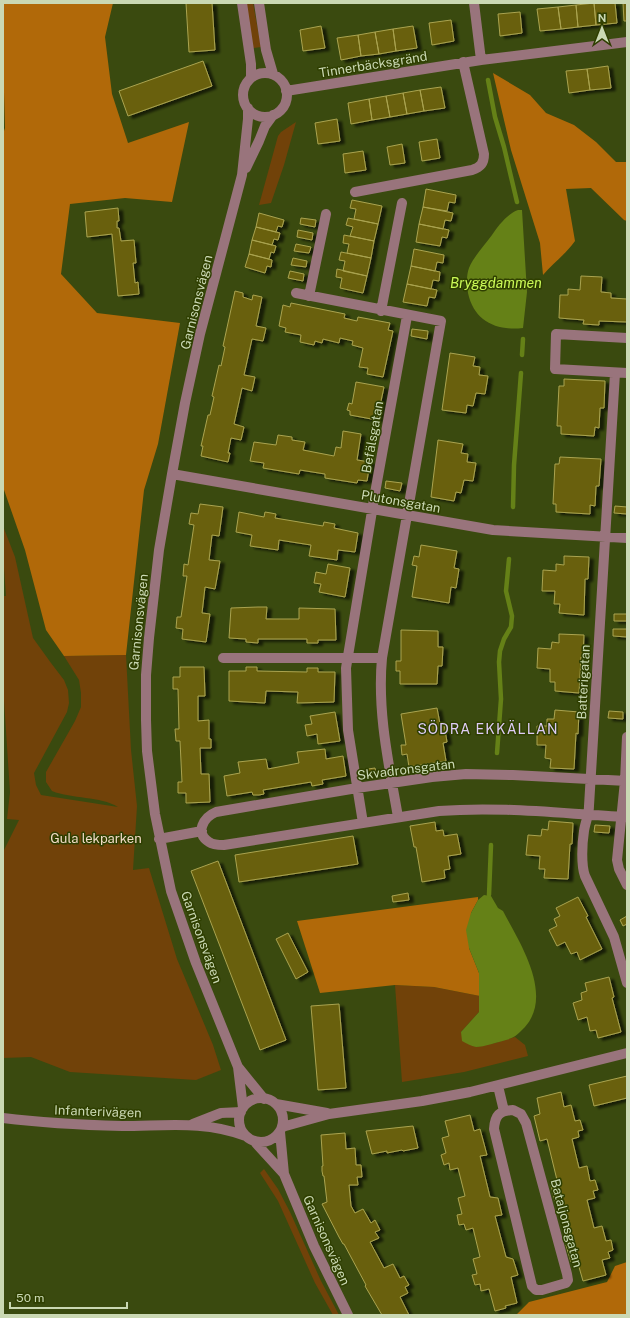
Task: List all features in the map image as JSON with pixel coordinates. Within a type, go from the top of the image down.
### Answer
[{"type":"street","points":[[242,3],[251,64],[251,77],[244,87],[243,98],[248,108],[256,115],[262,117],[273,115],[279,111],[284,105],[286,99],[286,91],[282,81],[273,74],[262,73],[251,77]]},
{"type":"street","points":[[259,3],[266,50],[273,74]]},
{"type":"street","points":[[474,3],[481,60]]},
{"type":"street","name":"Tinnerbäcksgränd","points":[[286,91],[463,62],[627,42]]},
{"type":"street","points":[[355,192],[472,170],[477,168],[482,163],[484,160],[484,154],[463,62]]},
{"type":"street","name":"Garnisonsvägen","points":[[242,1110],[238,1067],[188,940],[168,879],[159,839],[150,784],[147,751],[146,676],[148,638],[155,580],[172,474],[200,334],[242,175],[248,108]]},
{"type":"street","name":"Garnisonsvägen","points":[[242,175],[259,141],[264,126],[273,115]]},
{"type":"street","points":[[382,311],[402,203]]},
{"type":"street","points":[[310,296],[326,214]]},
{"type":"street","points":[[296,293],[407,316],[441,321],[382,658],[382,719],[398,817]]},
{"type":"street","name":"Befälsgatan","points":[[363,823],[348,722],[346,658],[407,316]]},
{"type":"street","points":[[627,338],[556,334],[555,369],[627,374]]},
{"type":"street","name":"Batterigatan","points":[[616,373],[589,814],[584,830],[583,871],[614,937],[627,983]]},
{"type":"street","name":"Plutonsgatan","points":[[172,474],[493,530],[627,538]]},
{"type":"street","points":[[223,658],[382,658]]},
{"type":"street","points":[[627,737],[624,817],[617,860],[619,869],[627,885]]},
{"type":"street","name":"Skvadronsgatan","points":[[202,831],[204,820],[209,815],[216,812],[432,777],[466,774],[626,781]]},
{"type":"street","points":[[159,839],[202,831],[208,842],[224,845],[398,817],[464,809],[589,814],[624,817]]},
{"type":"street","points":[[281,1129],[329,1114],[443,1097],[498,1086],[627,1053]]},
{"type":"street","name":"Garnisonsvägen","points":[[238,1067],[264,1099]]},
{"type":"street","points":[[498,1086],[504,1111]]},
{"type":"street","points":[[276,1104],[283,1117],[281,1129],[273,1139],[264,1142],[250,1138],[243,1133],[240,1125],[242,1110],[246,1105],[254,1100],[264,1099],[276,1104],[329,1114]]},
{"type":"street","name":"Infanterivägen","points":[[192,1124],[220,1113],[242,1110]]},
{"type":"street","name":"Bataljonsgatan","points":[[513,1110],[521,1114],[526,1123],[567,1274],[568,1280],[566,1283],[542,1290],[536,1290],[532,1286],[494,1129],[494,1121],[499,1114],[504,1111],[513,1110]]},
{"type":"street","name":"Infanterivägen","points":[[3,1118],[44,1123],[115,1126],[192,1124],[222,1128],[250,1138]]},
{"type":"street","name":"Garnisonsvägen","points":[[281,1129],[284,1174],[314,1246],[348,1315]]},
{"type":"street","name":"Garnisonsvägen","points":[[250,1138],[284,1174]]},
{"type":"green space","points":[[246,3],[253,3],[261,47],[253,48]]},
{"type":"green space","points":[[296,122],[284,165],[271,203],[259,205],[278,136],[281,132]]},
{"type":"green space","name":"Gula lekparken","points":[[3,526],[15,557],[33,638],[64,680],[68,690],[69,703],[67,712],[34,773],[36,785],[41,795],[118,807],[103,801],[60,794],[52,791],[46,782],[46,772],[75,721],[81,707],[79,680],[64,656],[126,655],[131,750],[137,806],[133,870],[149,868],[177,959],[213,1045],[221,1070],[196,1080],[70,1072],[31,1057],[3,1058],[3,852],[19,820],[7,819],[10,792],[3,685],[3,596],[6,596]]},
{"type":"green space","points":[[395,985],[434,987],[480,996],[479,1012],[461,1032],[476,1047],[515,1037],[525,1045],[528,1056],[464,1072],[402,1082]]},
{"type":"green space","points":[[264,1169],[278,1189],[290,1212],[321,1281],[339,1315],[333,1315],[315,1283],[278,1201],[260,1173]]},
{"type":"shaded area","points":[[3,3],[113,3],[105,37],[112,94],[128,143],[189,122],[172,202],[125,198],[70,204],[61,274],[97,313],[180,323],[158,444],[144,490],[126,655],[64,656],[46,630],[25,550],[3,487],[3,134],[5,128]]},
{"type":"shaded area","points":[[493,73],[530,95],[546,113],[574,125],[596,142],[616,162],[627,162],[627,221],[624,220],[591,188],[566,189],[575,241],[543,275],[540,243],[511,150]]},
{"type":"shaded area","points":[[478,897],[478,900],[471,913],[469,948],[479,973],[480,996],[434,987],[395,985],[320,993],[297,921]]},
{"type":"shaded area","points":[[627,1262],[627,1315],[516,1315],[529,1302],[607,1282],[615,1266]]},
{"type":"water","name":"Bryggdammen","points":[[518,210],[522,210],[527,292],[523,328],[513,329],[495,326],[475,311],[468,293],[467,277],[469,268],[479,251],[503,221],[510,214]]},
{"type":"water","points":[[484,895],[491,896],[498,908],[503,911],[525,953],[535,984],[536,999],[533,1014],[525,1027],[517,1035],[506,1040],[476,1047],[462,1041],[461,1032],[479,1012],[479,973],[469,948],[466,930],[471,913],[478,900]]},
{"type":"building","points":[[186,3],[212,3],[215,50],[189,52]]},
{"type":"building","points":[[594,3],[596,25],[578,27],[576,5]]},
{"type":"building","points":[[594,3],[615,3],[617,23],[596,25]]},
{"type":"building","points":[[623,3],[627,3],[627,21],[624,21]]},
{"type":"building","points":[[576,5],[578,27],[561,29],[558,7]]},
{"type":"building","points":[[558,7],[561,29],[540,31],[537,9]]},
{"type":"building","points":[[520,12],[522,33],[500,36],[498,14]]},
{"type":"building","points":[[451,20],[454,41],[432,45],[429,23]]},
{"type":"building","points":[[321,26],[325,48],[303,51],[300,30]]},
{"type":"building","points":[[413,26],[417,48],[396,51],[393,29]]},
{"type":"building","points":[[393,29],[396,51],[379,54],[375,32]]},
{"type":"building","points":[[375,32],[379,54],[361,56],[358,35]]},
{"type":"building","points":[[358,35],[361,56],[341,60],[337,38]]},
{"type":"building","points":[[203,61],[212,86],[128,116],[119,91]]},
{"type":"building","points":[[608,66],[611,88],[590,90],[587,69]]},
{"type":"building","points":[[587,69],[590,90],[569,93],[566,71]]},
{"type":"building","points":[[441,87],[445,108],[424,111],[420,90]]},
{"type":"building","points":[[420,90],[424,111],[407,114],[403,93]]},
{"type":"building","points":[[403,93],[407,114],[390,117],[386,96]]},
{"type":"building","points":[[386,96],[390,117],[372,120],[369,99]]},
{"type":"building","points":[[369,99],[372,120],[351,124],[348,103]]},
{"type":"building","points":[[337,119],[340,141],[318,144],[315,123]]},
{"type":"building","points":[[437,139],[440,158],[422,161],[419,142]]},
{"type":"building","points":[[402,144],[405,163],[390,165],[387,147]]},
{"type":"building","points":[[363,151],[366,170],[345,173],[343,154]]},
{"type":"building","points":[[426,189],[456,195],[455,203],[449,202],[447,211],[423,207]]},
{"type":"building","points":[[352,200],[382,206],[378,224],[354,219],[356,209],[350,208]]},
{"type":"building","points":[[423,207],[453,213],[451,221],[445,220],[443,229],[419,224]]},
{"type":"building","points":[[118,208],[119,221],[117,221],[117,228],[119,228],[121,241],[134,240],[136,263],[133,263],[135,283],[138,282],[139,294],[118,296],[112,234],[87,237],[85,212]]},
{"type":"building","points":[[259,213],[284,220],[282,227],[278,226],[276,232],[256,227]]},
{"type":"building","points":[[301,218],[316,220],[315,227],[300,224]]},
{"type":"building","points":[[348,218],[378,224],[374,241],[350,236],[353,227],[346,225]]},
{"type":"building","points":[[419,224],[449,230],[447,238],[442,237],[440,246],[416,242]]},
{"type":"building","points":[[256,227],[280,233],[278,240],[274,239],[272,245],[252,240]]},
{"type":"building","points":[[298,230],[313,233],[312,240],[297,237]]},
{"type":"building","points":[[344,235],[374,241],[371,258],[347,253],[349,244],[343,243]]},
{"type":"building","points":[[252,240],[276,246],[274,253],[271,252],[269,259],[249,254]]},
{"type":"building","points":[[296,244],[311,247],[309,253],[294,251]]},
{"type":"building","points":[[414,249],[444,255],[443,263],[437,262],[435,271],[411,266]]},
{"type":"building","points":[[341,252],[371,258],[367,276],[343,271],[345,261],[339,260]]},
{"type":"building","points":[[249,254],[272,260],[271,267],[267,266],[265,273],[245,267]]},
{"type":"building","points":[[293,258],[307,261],[306,267],[291,265]]},
{"type":"building","points":[[411,266],[440,272],[439,281],[433,280],[431,289],[407,284]]},
{"type":"building","points":[[337,269],[367,276],[363,293],[340,288],[342,278],[336,277]]},
{"type":"building","points":[[290,271],[304,274],[303,281],[288,278]]},
{"type":"building","points":[[581,276],[602,277],[601,292],[611,293],[611,298],[627,299],[627,322],[599,321],[599,325],[583,324],[584,320],[559,318],[560,295],[568,295],[568,289],[580,290]]},
{"type":"building","points":[[407,284],[437,290],[435,298],[429,297],[427,306],[403,302]]},
{"type":"building","points":[[235,291],[243,293],[243,297],[252,300],[253,295],[262,297],[256,326],[266,328],[263,341],[252,339],[244,375],[255,377],[252,391],[242,388],[234,424],[244,427],[241,440],[231,438],[228,462],[201,456],[203,446],[201,446],[214,397],[212,396],[219,365],[221,366],[225,347],[223,346]]},
{"type":"building","points":[[291,303],[345,314],[344,318],[357,321],[358,317],[390,323],[388,330],[393,331],[383,377],[367,374],[368,368],[359,367],[363,348],[352,345],[353,341],[340,338],[339,343],[323,339],[322,343],[315,341],[314,345],[300,342],[301,335],[285,332],[286,328],[279,326],[283,305],[290,307]]},
{"type":"building","points":[[412,329],[428,331],[427,339],[411,336]]},
{"type":"building","points":[[450,353],[475,357],[473,366],[480,367],[479,375],[488,376],[485,394],[476,393],[473,406],[467,405],[466,413],[442,410]]},
{"type":"building","points":[[564,379],[605,381],[604,408],[600,408],[599,428],[595,427],[594,436],[561,434],[561,426],[557,426],[559,386],[564,386]]},
{"type":"building","points":[[356,382],[384,387],[377,420],[350,415],[350,411],[347,410],[349,403],[352,404]]},
{"type":"building","points":[[343,431],[361,434],[357,460],[370,462],[367,481],[358,480],[357,483],[325,478],[325,474],[300,470],[299,474],[263,468],[264,463],[250,461],[254,442],[276,445],[278,435],[292,437],[292,440],[305,442],[303,450],[334,456],[336,447],[341,448]]},
{"type":"building","points":[[438,440],[463,444],[461,453],[468,454],[467,462],[476,463],[473,481],[464,480],[461,493],[456,492],[454,501],[431,497]]},
{"type":"building","points":[[560,457],[601,459],[599,486],[596,486],[595,506],[590,505],[590,514],[556,512],[556,504],[553,504],[555,464],[559,464]]},
{"type":"building","points":[[386,481],[402,483],[400,491],[385,488]]},
{"type":"building","points":[[200,504],[223,507],[219,536],[212,535],[209,560],[220,561],[215,589],[205,587],[202,613],[210,614],[206,642],[182,639],[183,629],[176,628],[177,617],[181,617],[187,576],[183,576],[184,564],[188,565],[194,525],[189,524],[191,513],[198,514]]},
{"type":"building","points":[[615,506],[627,507],[627,514],[614,513]]},
{"type":"building","points":[[239,512],[264,517],[265,512],[271,513],[276,514],[275,518],[323,526],[324,522],[335,524],[334,528],[358,533],[355,552],[338,550],[337,560],[309,556],[311,545],[279,540],[278,550],[250,546],[252,535],[236,532]]},
{"type":"building","points":[[421,545],[457,551],[454,568],[459,569],[456,588],[451,587],[449,603],[412,597],[417,566],[412,565],[414,556],[419,557]]},
{"type":"building","points":[[564,556],[589,557],[588,579],[585,579],[584,615],[559,613],[560,604],[554,604],[555,591],[542,591],[543,570],[556,571],[556,564],[564,565]]},
{"type":"building","points":[[328,564],[350,568],[345,597],[319,592],[321,584],[314,583],[316,572],[326,574]]},
{"type":"building","points":[[267,607],[266,619],[299,619],[299,608],[335,609],[336,640],[318,640],[318,643],[307,643],[307,639],[258,639],[258,643],[246,642],[246,639],[229,638],[231,608]]},
{"type":"building","points":[[614,614],[627,614],[627,621],[614,621]]},
{"type":"building","points":[[613,629],[627,629],[627,637],[613,636]]},
{"type":"building","points":[[401,630],[438,631],[438,647],[443,647],[442,666],[438,666],[437,684],[400,684],[400,671],[396,671],[396,661],[401,661]]},
{"type":"building","points":[[559,634],[584,635],[579,693],[555,691],[555,682],[550,682],[550,669],[537,668],[538,648],[551,649],[552,642],[559,643]]},
{"type":"building","points":[[180,667],[204,667],[205,696],[198,696],[198,721],[209,720],[209,739],[211,739],[211,748],[200,748],[201,774],[209,774],[210,802],[186,803],[186,793],[178,793],[178,782],[182,782],[180,741],[176,741],[175,729],[179,729],[178,689],[173,689],[173,677],[180,677]]},
{"type":"building","points":[[246,667],[257,667],[257,671],[307,672],[307,668],[318,668],[318,672],[335,672],[334,702],[297,703],[298,692],[266,691],[265,703],[229,701],[229,671],[246,671]]},
{"type":"building","points":[[437,708],[440,724],[444,724],[447,742],[443,743],[446,761],[409,767],[407,754],[402,755],[401,745],[406,745],[401,714]]},
{"type":"building","points":[[555,710],[579,712],[574,769],[550,768],[551,759],[545,758],[546,745],[537,745],[537,726],[547,726],[547,719],[554,719]]},
{"type":"building","points":[[609,711],[623,712],[623,719],[608,718]]},
{"type":"building","points":[[335,712],[340,741],[318,744],[317,734],[307,736],[305,725],[312,724],[310,716]]},
{"type":"building","points":[[325,749],[326,759],[343,756],[346,776],[322,780],[323,784],[312,786],[311,782],[263,790],[264,794],[259,795],[253,795],[252,792],[227,796],[224,776],[240,773],[238,762],[266,759],[268,769],[299,763],[297,752]]},
{"type":"building","points":[[375,768],[376,773],[369,774],[368,769]]},
{"type":"building","points":[[549,821],[573,823],[568,879],[544,878],[545,869],[539,869],[540,856],[526,855],[528,835],[541,836],[542,829],[548,830]]},
{"type":"building","points":[[435,822],[436,831],[443,830],[444,836],[457,834],[461,854],[448,856],[450,869],[444,870],[445,878],[422,882],[416,847],[414,847],[410,826]]},
{"type":"building","points":[[595,825],[610,826],[609,833],[594,832]]},
{"type":"building","points":[[353,836],[358,864],[239,882],[235,855]]},
{"type":"building","points":[[218,861],[286,1040],[260,1050],[191,871]]},
{"type":"building","points":[[408,893],[409,900],[393,902],[392,896]]},
{"type":"building","points":[[578,897],[602,949],[580,960],[577,952],[571,954],[565,942],[557,946],[549,930],[557,926],[554,919],[560,916],[556,908]]},
{"type":"building","points":[[627,916],[627,924],[623,926],[620,920]]},
{"type":"building","points":[[288,933],[308,972],[296,979],[276,939]]},
{"type":"building","points":[[609,977],[614,997],[612,998],[621,1032],[598,1038],[596,1030],[590,1031],[587,1017],[578,1020],[573,1003],[582,1000],[581,993],[587,991],[585,983]]},
{"type":"building","points":[[339,1004],[346,1088],[318,1090],[311,1006]]},
{"type":"building","points":[[627,1076],[627,1098],[594,1106],[589,1085]]},
{"type":"building","points":[[561,1092],[564,1107],[571,1105],[575,1121],[580,1120],[583,1130],[578,1131],[579,1137],[572,1139],[579,1168],[587,1166],[590,1181],[595,1180],[598,1190],[593,1191],[595,1198],[587,1200],[594,1228],[602,1226],[606,1241],[611,1240],[613,1250],[608,1252],[610,1258],[602,1260],[606,1275],[583,1281],[577,1260],[571,1262],[566,1245],[572,1240],[562,1200],[555,1201],[551,1185],[557,1180],[547,1139],[540,1141],[534,1116],[540,1114],[537,1098]]},
{"type":"building","points":[[470,1115],[474,1131],[480,1129],[487,1155],[480,1156],[490,1197],[498,1198],[502,1215],[495,1216],[506,1257],[513,1259],[518,1275],[511,1277],[517,1303],[505,1306],[506,1308],[495,1311],[489,1289],[481,1291],[480,1284],[475,1285],[472,1275],[477,1274],[473,1259],[480,1257],[473,1228],[466,1230],[464,1224],[459,1225],[457,1215],[462,1214],[458,1198],[465,1196],[458,1168],[450,1170],[449,1163],[444,1165],[441,1155],[446,1153],[442,1138],[449,1136],[445,1121]]},
{"type":"building","points":[[413,1126],[418,1148],[372,1154],[366,1131]]},
{"type":"building","points":[[345,1133],[346,1149],[355,1148],[356,1165],[361,1165],[362,1177],[357,1177],[358,1185],[349,1185],[351,1206],[355,1213],[363,1209],[371,1223],[375,1220],[380,1230],[375,1232],[379,1238],[370,1242],[384,1268],[393,1264],[400,1278],[404,1276],[409,1285],[405,1287],[408,1293],[400,1297],[409,1315],[382,1315],[322,1204],[327,1202],[322,1171],[321,1135]]},
{"type":"waterway","points":[[488,80],[495,117],[517,202]]},
{"type":"waterway","points":[[522,355],[523,339]]},
{"type":"waterway","points":[[513,507],[514,465],[521,373]]},
{"type":"waterway","points":[[497,753],[501,699],[499,662],[500,651],[504,639],[511,627],[512,616],[506,591],[509,559]]},
{"type":"waterway","points":[[489,895],[491,845]]},
{"type":"district","name":"SÖDRA EKKÄLLAN","points":[[488,729]]}]
